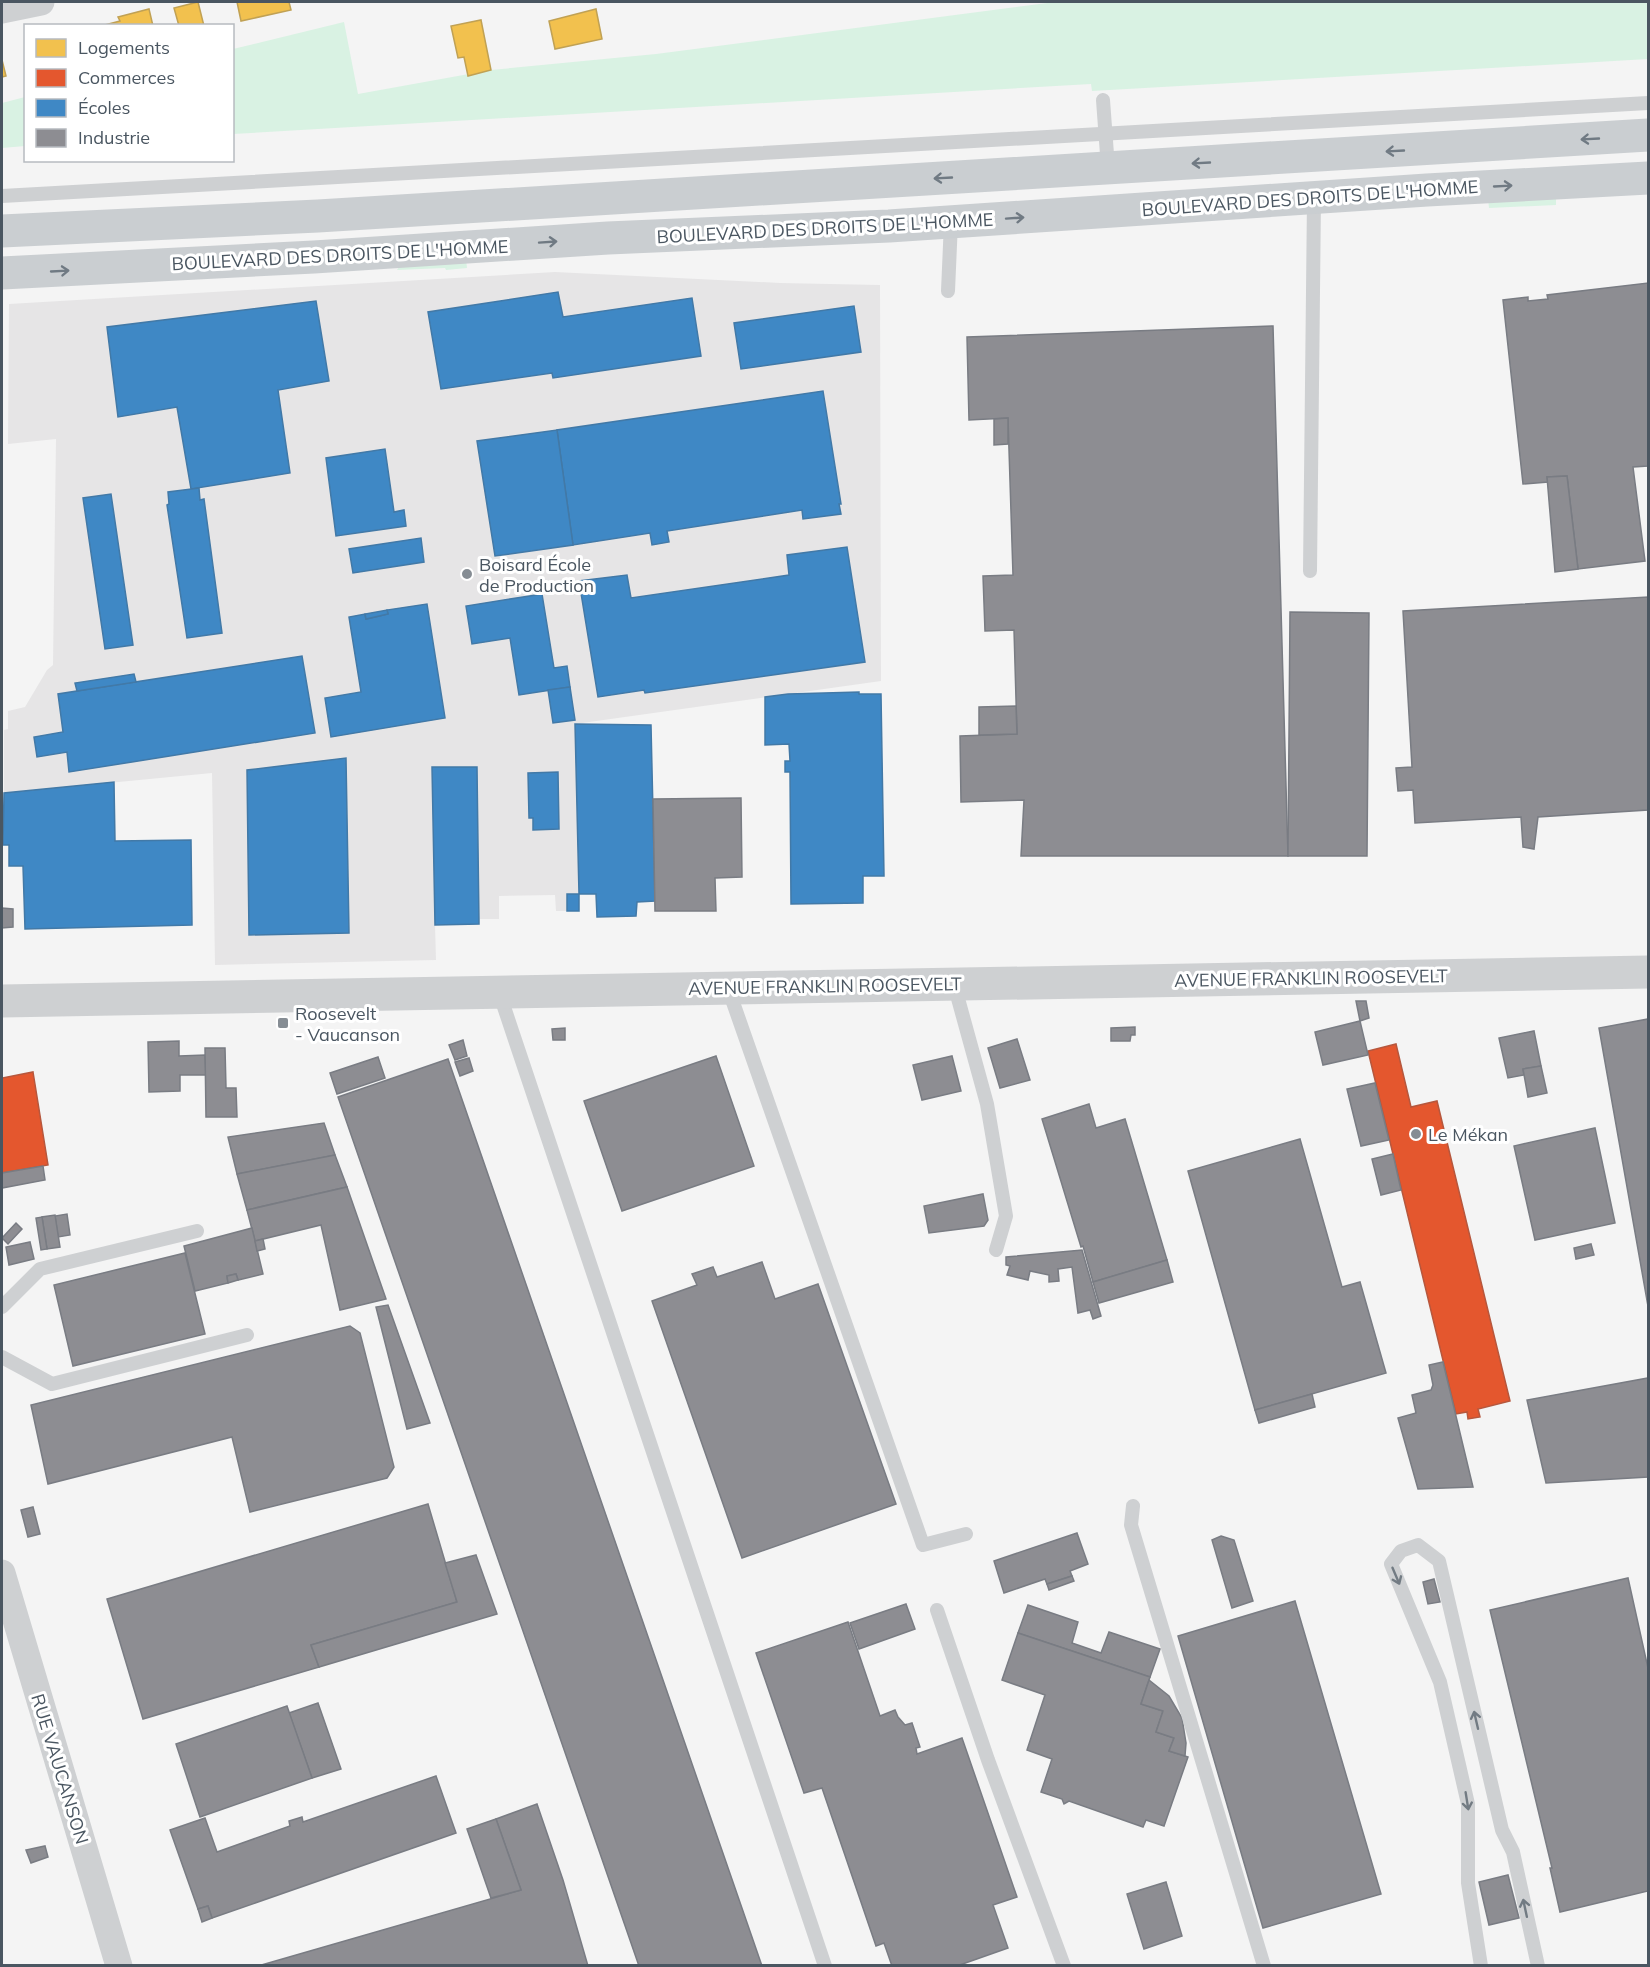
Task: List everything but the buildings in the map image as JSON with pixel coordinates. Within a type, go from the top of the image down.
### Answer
[{"type":"main road","points":[[2,231],[330,215],[1648,135]]},
{"type":"main road","name":"BOULEVARD DES DROITS DE L'HOMME","points":[[2,273],[608,238],[877,227],[1648,178]]},
{"type":"street","points":[[2,10],[41,2]]},
{"type":"street","name":"AVENUE FRANKLIN ROOSEVELT","points":[[2,1001],[1648,972]]},
{"type":"street","name":"RUE VAUCANSON","points":[[2,1573],[7,1609],[119,1965]]},
{"type":"lane","points":[[1103,100],[1108,168]]},
{"type":"lane","points":[[2,196],[430,174],[1648,103]]},
{"type":"lane","points":[[1310,571],[1314,198]]},
{"type":"lane","points":[[948,291],[951,222]]},
{"type":"lane","points":[[954,984],[987,1104],[1006,1216],[996,1250]]},
{"type":"lane","points":[[728,988],[923,1545],[966,1534]]},
{"type":"lane","points":[[499,992],[825,1965]]},
{"type":"lane","points":[[2,1307],[40,1269],[197,1231]]},
{"type":"lane","points":[[2,1357],[52,1384],[247,1335]]},
{"type":"lane","points":[[1133,1506],[1131,1525],[1264,1965]]},
{"type":"lane","points":[[1481,1965],[1468,1883],[1468,1804],[1440,1682],[1391,1564],[1401,1551],[1418,1545],[1439,1561],[1502,1830],[1513,1852],[1538,1965]]},
{"type":"lane","points":[[937,1610],[988,1760],[1064,1965]]},
{"type":"shaded area","name":"Boisard École de Production","points":[[555,272],[780,283],[880,285],[881,681],[575,724],[579,911],[556,911],[555,895],[499,896],[499,919],[480,919],[479,924],[435,925],[436,960],[215,965],[212,773],[4,793],[4,730],[8,729],[8,711],[25,707],[47,670],[53,665],[56,439],[8,444],[9,304]]},
{"type":"green space","points":[[1055,2],[1648,2],[1648,59],[1092,91],[1091,84],[234,134],[234,49],[344,22],[358,94],[491,70],[656,54]]},
{"type":"green space","points":[[24,97],[24,146],[2,148],[2,103]]},
{"type":"green space","points":[[1556,196],[1556,205],[1489,208],[1488,199]]},
{"type":"green space","points":[[466,259],[467,268],[397,270],[399,267]]},
{"type":"place","name":"Boisard École de Production","points":[[467,574]]},
{"type":"place","name":"Roosevelt - Vaucanson","points":[[283,1023]]},
{"type":"place","name":"Le Mékan","points":[[1416,1134]]}]
